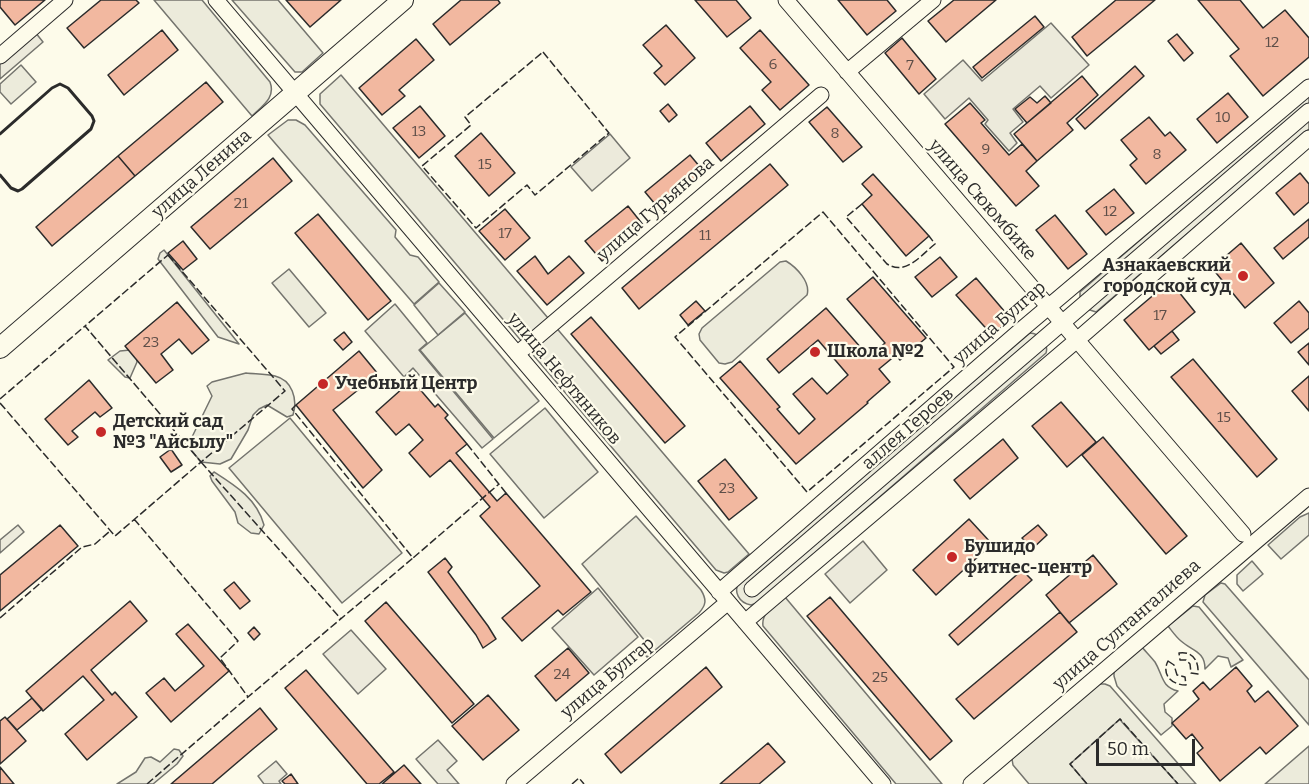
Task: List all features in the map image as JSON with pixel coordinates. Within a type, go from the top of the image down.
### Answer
[{"type":"main road","name":"улица Ленина","points":[[0,348],[403,0]]},
{"type":"street","points":[[0,56],[65,0]]},
{"type":"street","name":"улица Нефтяников","points":[[216,0],[883,784]]},
{"type":"street","name":"улица Сююмбике","points":[[786,0],[1049,307],[1058,327],[1077,340],[1243,534]]},
{"type":"street","points":[[847,72],[933,0]]},
{"type":"street","name":"улица Булгар","points":[[514,784],[1021,330],[1309,87]]},
{"type":"street","name":"улица Гурьянова","points":[[517,354],[821,95]]},
{"type":"street","name":"аллея Героев","points":[[752,590],[1309,111]]},
{"type":"street","points":[[745,622],[1077,340],[1309,138]]},
{"type":"street","points":[[1078,282],[1074,295],[1080,309],[1091,316],[1105,315]]},
{"type":"street","points":[[1021,330],[1039,325],[1058,327],[1057,347],[1049,363]]},
{"type":"street","name":"улица Султангалиева","points":[[971,784],[1309,496]]},
{"type":"shaded area","points":[[154,0],[202,0],[270,82],[270,97],[264,105],[252,116]]},
{"type":"shaded area","points":[[232,0],[278,0],[323,53],[302,72],[295,72]]},
{"type":"shaded area","points":[[1051,23],[1089,65],[1051,98],[1040,86],[1013,109],[1023,122],[1010,133],[1017,143],[1009,151],[985,124],[988,120],[969,98],[945,119],[924,94],[963,60],[982,81]]},
{"type":"shaded area","points":[[35,32],[43,42],[0,79],[0,62]]},
{"type":"shaded area","points":[[21,65],[36,82],[11,104],[0,92],[0,84]]},
{"type":"shaded area","points":[[341,75],[749,554],[728,572],[716,570],[320,104],[320,94]]},
{"type":"shaded area","points":[[1309,94],[1309,129],[1096,312],[1087,309],[1080,302],[1080,292]]},
{"type":"shaded area","points":[[288,120],[296,120],[305,125],[396,230],[395,237],[410,255],[418,257],[439,282],[414,304],[268,135]]},
{"type":"shaded area","points":[[610,134],[630,158],[592,191],[571,167]]},
{"type":"shaded area","points":[[164,250],[239,344],[218,337],[158,259]]},
{"type":"shaded area","points":[[786,261],[805,280],[807,295],[732,362],[719,363],[700,340],[699,334],[702,328],[780,262]]},
{"type":"shaded area","points":[[289,269],[326,313],[309,327],[272,283]]},
{"type":"shaded area","points":[[439,283],[465,312],[438,335],[414,305]]},
{"type":"shaded area","points":[[395,304],[427,343],[419,350],[493,439],[482,448],[413,368],[404,377],[365,331]]},
{"type":"shaded area","points":[[465,313],[539,401],[494,438],[420,350]]},
{"type":"shaded area","points":[[1030,333],[1042,340],[1046,346],[1046,353],[757,603],[751,605],[740,599],[737,593],[739,581]]},
{"type":"shaded area","points":[[130,350],[136,355],[137,362],[130,378],[125,377],[108,360],[120,351]]},
{"type":"shaded area","points":[[246,373],[275,376],[286,382],[294,397],[293,415],[287,417],[267,405],[259,409],[253,415],[248,430],[231,459],[220,464],[201,462],[192,451],[192,437],[212,396],[207,386],[212,382]]},
{"type":"shaded area","points":[[545,408],[598,472],[544,518],[490,454]]},
{"type":"shaded area","points":[[290,418],[402,553],[342,603],[229,468]]},
{"type":"shaded area","points":[[214,472],[251,500],[264,525],[259,534],[251,533],[238,523],[235,512],[212,481],[210,476]]},
{"type":"shaded area","points":[[1309,513],[1309,535],[1281,559],[1268,545],[1300,517]]},
{"type":"shaded area","points":[[636,516],[701,590],[705,600],[699,613],[647,657],[639,646],[645,641],[582,564]]},
{"type":"shaded area","points":[[18,525],[24,532],[0,553],[0,540]]},
{"type":"shaded area","points":[[863,541],[887,570],[850,603],[825,574]]},
{"type":"shaded area","points":[[1252,561],[1263,574],[1243,591],[1237,584],[1237,575]]},
{"type":"shaded area","points":[[1221,583],[1225,584],[1309,680],[1309,725],[1203,602],[1205,595]]},
{"type":"shaded area","points":[[598,588],[638,637],[594,675],[552,628]]},
{"type":"shaded area","points":[[785,597],[942,784],[896,784],[763,626],[766,613]]},
{"type":"shaded area","points":[[1193,606],[1199,607],[1243,660],[1231,667],[1228,658],[1218,656],[1205,669],[1203,658],[1179,639],[1168,626]]},
{"type":"shaded area","points":[[351,630],[386,669],[358,694],[323,654]]},
{"type":"shaded area","points":[[1142,647],[1155,662],[1168,687],[1178,691],[1164,704],[1165,712],[1172,718],[1172,726],[1161,735],[1117,686],[1114,676],[1114,671]]},
{"type":"shaded area","points":[[1099,684],[1110,686],[1196,784],[1029,784],[1013,765],[1012,759]]},
{"type":"shaded area","points":[[1120,719],[1178,784],[1087,784],[1070,764]]},
{"type":"shaded area","points":[[438,740],[457,761],[447,770],[459,784],[438,784],[416,759]]},
{"type":"shaded area","points":[[1309,746],[1309,784],[1265,784]]},
{"type":"shaded area","points":[[174,749],[179,750],[183,756],[153,784],[117,784],[136,772],[145,758],[151,757],[160,762]]},
{"type":"shaded area","points":[[276,761],[287,774],[279,781],[281,784],[264,784],[258,776]]},
{"type":"building","points":[[0,0],[45,0],[15,25],[0,7]]},
{"type":"building","points":[[101,0],[136,0],[139,3],[84,48],[67,28]]},
{"type":"building","points":[[286,0],[341,0],[310,27]]},
{"type":"building","points":[[461,0],[498,0],[500,3],[450,45],[433,24]]},
{"type":"building","points":[[695,0],[736,0],[751,18],[727,37]]},
{"type":"building","points":[[838,0],[887,0],[896,11],[867,35]]},
{"type":"building","points":[[954,0],[996,0],[946,42],[928,21]]},
{"type":"building","points":[[1116,0],[1155,0],[1087,56],[1072,37]]},
{"type":"building","points":[[1198,0],[1240,0],[1263,28],[1285,10],[1309,38],[1309,57],[1263,96],[1230,56],[1239,49]]},
{"type":"building","points":[[1035,16],[1044,27],[982,78],[973,67]]},
{"type":"building","points":[[666,25],[695,58],[665,85],[654,73],[662,66],[643,45]]},
{"type":"building","points":[[162,30],[178,50],[124,95],[108,75]]},
{"type":"building","points":[[760,30],[809,85],[780,110],[762,90],[771,82],[740,48]]},
{"type":"building","points":[[1177,34],[1193,53],[1184,61],[1168,41]]},
{"type":"building","points":[[902,38],[936,79],[919,94],[885,53]]},
{"type":"building","points":[[416,39],[434,60],[399,90],[405,96],[382,115],[359,88]]},
{"type":"building","points":[[1135,66],[1144,76],[1085,129],[1076,119]]},
{"type":"building","points":[[1082,76],[1098,95],[1067,123],[1073,130],[1037,161],[1014,134]]},
{"type":"building","points":[[206,82],[223,102],[135,176],[118,156]]},
{"type":"building","points":[[1228,93],[1248,117],[1217,143],[1197,119]]},
{"type":"building","points":[[1045,96],[1051,103],[1027,123],[1015,109],[1030,97],[1037,103]]},
{"type":"building","points":[[970,103],[985,120],[981,123],[1009,155],[1022,144],[1037,161],[1026,171],[1039,186],[1016,206],[945,124]]},
{"type":"building","points":[[668,104],[677,115],[669,122],[660,111]]},
{"type":"building","points":[[420,106],[445,136],[419,158],[393,128]]},
{"type":"building","points":[[750,106],[765,124],[721,161],[706,143]]},
{"type":"building","points":[[827,107],[862,147],[843,162],[809,122]]},
{"type":"building","points":[[1149,117],[1165,136],[1170,132],[1186,150],[1146,184],[1130,165],[1137,159],[1121,140]]},
{"type":"building","points":[[481,133],[515,173],[489,196],[455,156]]},
{"type":"building","points":[[690,155],[705,173],[660,210],[645,192]]},
{"type":"building","points":[[118,156],[135,176],[52,246],[36,227]]},
{"type":"building","points":[[273,158],[292,181],[210,249],[191,227]]},
{"type":"building","points":[[770,164],[788,185],[639,309],[622,288]]},
{"type":"building","points":[[1300,173],[1309,184],[1309,202],[1294,215],[1276,193]]},
{"type":"building","points":[[873,174],[929,236],[906,256],[862,204],[872,195],[862,184]]},
{"type":"building","points":[[1114,189],[1134,213],[1106,235],[1086,211]]},
{"type":"building","points":[[628,206],[644,226],[602,261],[585,241]]},
{"type":"building","points":[[505,209],[530,238],[505,260],[479,231]]},
{"type":"building","points":[[318,214],[391,301],[368,320],[295,233]]},
{"type":"building","points":[[1055,215],[1087,254],[1068,269],[1036,230]]},
{"type":"building","points":[[1309,219],[1309,237],[1283,259],[1274,248]]},
{"type":"building","points":[[183,241],[197,259],[183,270],[168,253]]},
{"type":"building","name":"Азнакаевский городской суд","points":[[1241,243],[1274,283],[1245,308],[1212,268]]},
{"type":"building","points":[[535,256],[548,274],[569,256],[584,273],[547,305],[517,271]]},
{"type":"building","points":[[940,257],[957,277],[932,297],[915,277]]},
{"type":"building","points":[[873,277],[926,338],[900,360],[896,355],[879,369],[890,382],[796,464],[720,378],[740,361],[780,407],[777,409],[799,434],[815,419],[793,394],[812,378],[827,394],[848,375],[818,340],[779,373],[767,359],[826,308],[869,357],[885,343],[847,299]]},
{"type":"building","points":[[976,278],[1011,319],[992,335],[956,295]]},
{"type":"building","points":[[1170,281],[1195,312],[1149,350],[1124,320]]},
{"type":"building","points":[[696,301],[705,311],[688,325],[680,315]]},
{"type":"building","points":[[1299,301],[1309,313],[1309,328],[1291,343],[1274,323]]},
{"type":"building","points":[[177,302],[209,340],[192,354],[179,339],[161,354],[173,370],[156,383],[125,346]]},
{"type":"building","points":[[591,317],[685,426],[665,443],[571,334]]},
{"type":"building","points":[[1172,331],[1179,340],[1161,354],[1154,346]]},
{"type":"building","points":[[344,332],[352,342],[343,350],[334,340]]},
{"type":"building","points":[[1309,343],[1309,365],[1298,352]]},
{"type":"building","points":[[359,351],[378,374],[333,410],[382,470],[363,488],[296,405]]},
{"type":"building","points":[[1193,359],[1277,459],[1257,477],[1171,377]]},
{"type":"building","points":[[1309,376],[1309,411],[1292,391]]},
{"type":"building","points":[[89,380],[112,408],[100,417],[95,412],[72,431],[78,437],[68,445],[45,419]]},
{"type":"building","points":[[412,380],[435,407],[438,404],[448,415],[445,418],[467,444],[456,453],[497,501],[506,493],[591,592],[563,615],[558,610],[522,641],[502,618],[540,586],[480,516],[490,507],[450,460],[430,477],[409,453],[423,440],[409,424],[396,435],[376,412]]},
{"type":"building","points":[[1061,402],[1096,442],[1067,467],[1032,426]]},
{"type":"building","points":[[1103,437],[1187,536],[1166,554],[1082,455]]},
{"type":"building","points":[[1003,439],[1018,458],[970,499],[954,480]]},
{"type":"building","points":[[171,449],[182,465],[171,472],[160,457]]},
{"type":"building","points":[[725,459],[757,498],[729,520],[698,481]]},
{"type":"building","name":"Бушидо фитнес-центр","points":[[969,519],[992,544],[936,595],[913,570]]},
{"type":"building","points":[[60,525],[78,546],[0,611],[0,575]]},
{"type":"building","points":[[1038,525],[1047,535],[1032,549],[1022,538]]},
{"type":"building","points":[[1093,555],[1117,584],[1069,623],[1046,595]]},
{"type":"building","points":[[445,558],[452,567],[448,572],[496,639],[483,648],[476,635],[428,572]]},
{"type":"building","points":[[1022,570],[1032,580],[958,645],[949,635]]},
{"type":"building","points":[[234,582],[250,601],[240,609],[224,590]]},
{"type":"building","points":[[830,597],[952,741],[930,760],[807,616]]},
{"type":"building","points":[[130,601],[147,621],[91,670],[112,695],[115,692],[137,717],[87,760],[65,734],[104,700],[83,676],[43,711],[26,691]]},
{"type":"building","points":[[386,602],[474,704],[452,723],[365,621]]},
{"type":"building","points":[[1060,612],[1077,632],[974,719],[956,699]]},
{"type":"building","points":[[188,624],[229,671],[171,722],[146,693],[164,678],[175,691],[204,666],[176,634]]},
{"type":"building","points":[[254,627],[260,634],[254,640],[248,633]]},
{"type":"building","points":[[568,648],[589,673],[556,701],[535,676]]},
{"type":"building","points":[[706,667],[722,687],[621,773],[605,754]]},
{"type":"building","points":[[1236,667],[1252,686],[1247,691],[1255,702],[1268,691],[1298,726],[1266,754],[1260,747],[1220,781],[1197,753],[1203,748],[1192,734],[1186,739],[1172,723],[1199,699],[1193,691],[1203,682],[1210,690]]},
{"type":"building","points":[[306,670],[394,772],[379,784],[367,784],[285,688]]},
{"type":"building","points":[[488,695],[519,730],[483,760],[452,726]]},
{"type":"building","points":[[32,698],[42,709],[17,730],[7,719]]},
{"type":"building","points":[[260,708],[277,729],[212,784],[171,784]]},
{"type":"building","points":[[5,717],[26,741],[0,764],[0,721]]},
{"type":"building","points":[[768,743],[785,762],[759,784],[720,784]]},
{"type":"building","points":[[404,765],[421,784],[382,784]]},
{"type":"building","points":[[0,767],[14,784],[0,784]]},
{"type":"building","points":[[291,774],[298,784],[285,784],[282,781]]},
{"type":"fence","points":[[543,52],[609,133],[535,195],[527,185],[476,228],[422,166],[471,125],[465,117],[543,52]]},
{"type":"fence","points":[[862,204],[846,217],[887,264],[901,267],[913,263],[935,244],[929,236]]},
{"type":"fence","points":[[823,212],[954,367],[807,492],[675,337],[823,212]]},
{"type":"fence","points":[[168,255],[285,391],[201,462],[85,326],[168,255]]},
{"type":"fence","points":[[0,399],[85,326],[201,462],[115,536],[0,403]]},
{"type":"fence","points":[[296,405],[292,409],[413,558],[499,484]]},
{"type":"fence","points":[[467,444],[506,493]]},
{"type":"fence","points":[[201,462],[341,619]]},
{"type":"fence","points":[[134,519],[238,641],[220,658],[248,697],[413,558]]},
{"type":"fence","points":[[0,618],[82,547],[95,544],[110,531]]},
{"type":"fence","points":[[1179,653],[1188,654],[1194,658],[1198,674],[1191,673],[1190,664],[1186,660],[1180,660],[1179,653]]},
{"type":"fence","points":[[1168,661],[1174,665],[1177,675],[1185,677],[1186,685],[1176,683],[1169,678],[1166,671],[1168,661]]},
{"type":"fence","points":[[147,784],[248,697]]},
{"type":"fence","points":[[1087,784],[1070,764],[1120,719],[1178,784]]},
{"type":"fence","points":[[572,784],[579,778],[584,784]]},
{"type":"wall","points":[[0,134],[52,88],[60,84],[68,88],[94,121],[91,129],[22,189],[18,191],[11,188],[0,175]]},
{"type":"place","name":"Азнакаевский городской суд","points":[[1243,276]]},
{"type":"place","name":"Школа №2","points":[[815,352]]},
{"type":"place","name":"Учебный Центр","points":[[323,384]]},
{"type":"place","name":"Детский сад №3 \"Айсылу\"","points":[[101,432]]},
{"type":"place","name":"Бушидо фитнес-центр","points":[[952,557]]}]
